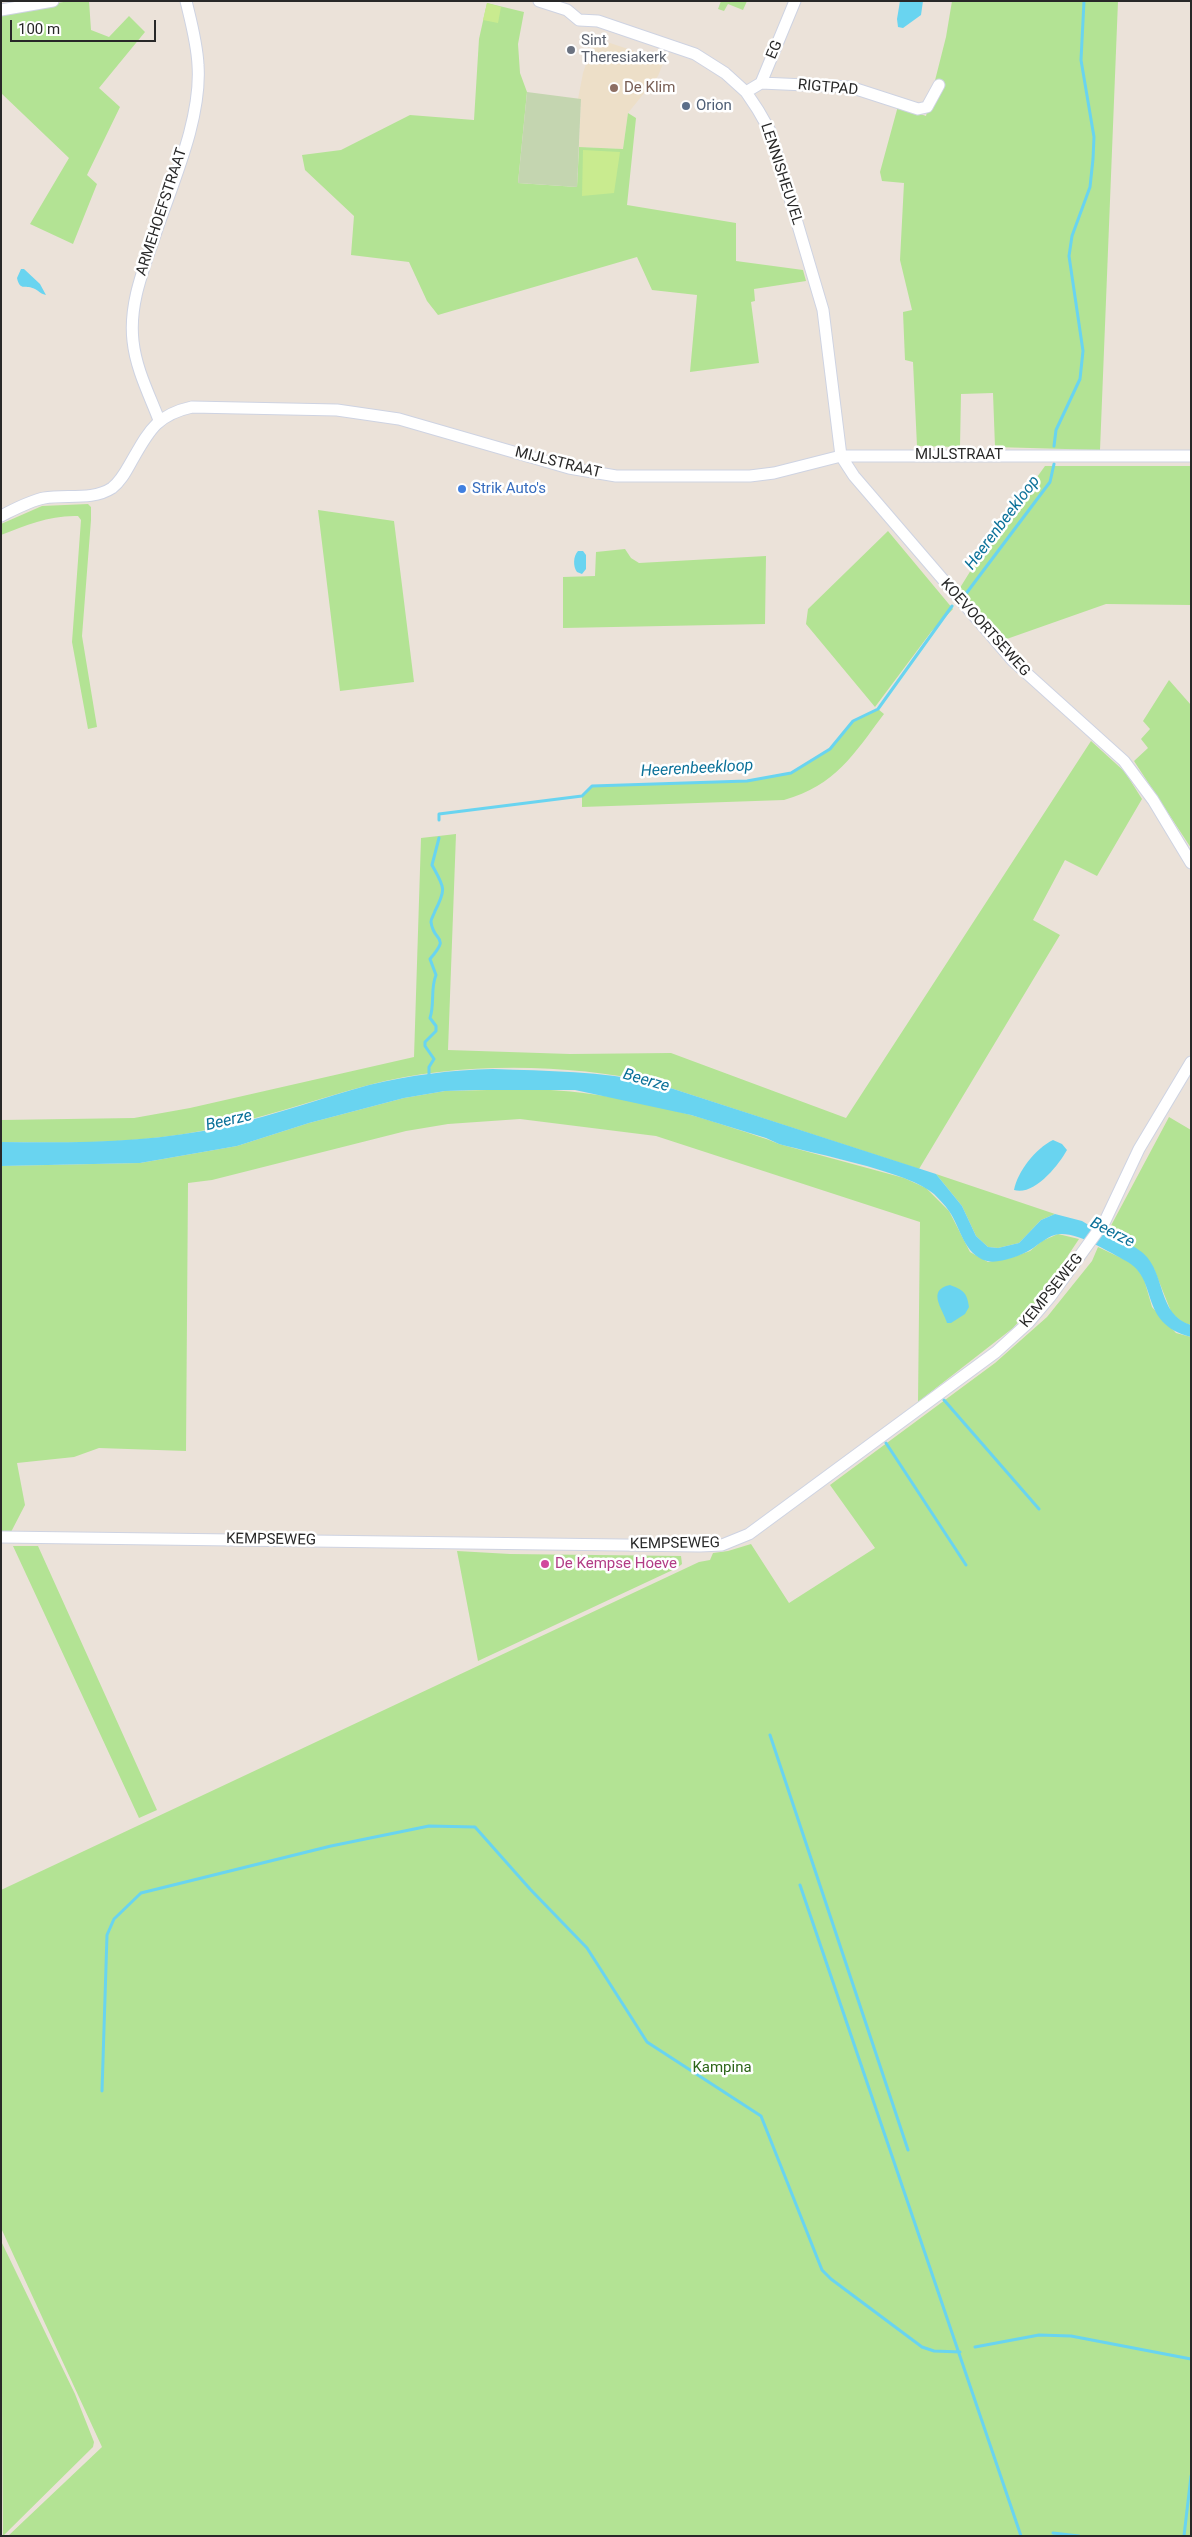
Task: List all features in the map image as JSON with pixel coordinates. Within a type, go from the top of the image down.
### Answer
[{"type":"street","points":[[1,10],[53,1]]},
{"type":"street","name":"ARMEHOEFSTRAAT","points":[[159,420],[142,380],[133,341],[133,324],[139,284],[184,148],[194,111],[198,66],[186,1]]},
{"type":"street","name":"LENNISHEUVEL","points":[[540,1],[567,10],[579,20],[598,21],[695,54],[725,73],[746,92],[770,131],[822,310],[841,456]]},
{"type":"street","name":"EG","points":[[761,83],[795,1]]},
{"type":"street","points":[[746,92],[761,83]]},
{"type":"street","name":"RIGTPAD","points":[[761,83],[850,87],[918,109],[927,107],[938,85]]},
{"type":"street","name":"MIJLSTRAAT","points":[[1,516],[45,498],[100,493],[110,489],[124,475],[145,436],[159,420],[176,411],[192,408],[356,412],[399,419],[569,468],[616,476],[750,476],[841,456],[1191,456]]},
{"type":"street","name":"KOEVOORTSEWEG","points":[[841,456],[854,476],[1000,647],[1023,671],[1076,716],[1124,761],[1152,800],[1191,863]]},
{"type":"street","name":"KEMPSEWEG","points":[[1,1537],[722,1545],[749,1534],[996,1352],[1038,1312],[1098,1230],[1144,1142],[1191,1062]]},
{"type":"shaded area","name":"De Klim","points":[[595,38],[664,61],[658,76],[628,113],[623,149],[579,147],[581,100],[578,99],[583,73]]},
{"type":"green space","points":[[69,1],[89,1],[91,30],[109,37],[129,16],[145,32],[99,88],[120,107],[87,175],[97,184],[73,244],[30,224],[69,158],[1,93],[1,13]]},
{"type":"green space","points":[[721,1],[747,1],[743,10],[728,4],[724,11],[718,9]]},
{"type":"green space","points":[[952,1],[1118,1],[1100,450],[995,447],[993,393],[961,394],[960,447],[917,446],[913,362],[905,360],[903,312],[912,310],[900,260],[904,183],[882,181],[880,172],[898,106],[926,116],[946,37]]},
{"type":"green space","points":[[487,3],[524,12],[518,44],[520,73],[527,92],[518,183],[577,187],[579,147],[623,149],[628,113],[636,118],[627,205],[736,223],[736,261],[803,270],[806,281],[754,289],[755,301],[751,302],[759,363],[690,372],[697,295],[652,290],[637,257],[438,315],[427,301],[409,262],[351,255],[354,216],[305,170],[302,155],[341,150],[410,115],[474,120],[479,39]]},
{"type":"green space","points":[[487,3],[501,7],[498,23],[483,20]]},
{"type":"green space","points":[[527,92],[581,99],[577,187],[518,183]]},
{"type":"green space","points":[[583,150],[620,152],[614,193],[582,196]]},
{"type":"green space","points":[[1045,466],[1191,466],[1191,605],[1106,604],[1001,641],[958,591],[976,562]]},
{"type":"green space","points":[[88,504],[91,507],[91,520],[82,636],[97,727],[88,729],[72,642],[81,520],[78,516],[58,517],[29,524],[1,535],[1,524],[42,506]]},
{"type":"green space","points":[[318,510],[394,521],[414,682],[340,691]]},
{"type":"green space","points":[[888,531],[953,609],[931,632],[875,707],[806,624],[808,609]]},
{"type":"green space","points":[[625,549],[631,558],[639,563],[766,556],[765,624],[563,628],[563,577],[595,576],[596,552]]},
{"type":"green space","points":[[1169,680],[1191,705],[1191,848],[1134,761],[1148,748],[1141,739],[1150,729],[1143,721]]},
{"type":"green space","points":[[878,709],[884,714],[863,743],[842,767],[817,786],[802,794],[784,800],[582,807],[582,796],[592,786],[747,781],[791,773],[830,749],[853,721]]},
{"type":"green space","points":[[1091,741],[1125,772],[1142,799],[1097,876],[1065,860],[1033,920],[1060,935],[919,1169],[655,1083],[621,1076],[548,1069],[475,1069],[403,1077],[243,1121],[176,1135],[102,1142],[1,1142],[1,1120],[134,1118],[190,1108],[414,1057],[421,838],[456,834],[448,1050],[570,1054],[671,1053],[846,1118]]},
{"type":"green space","points":[[531,1089],[583,1093],[661,1107],[711,1121],[779,1144],[904,1178],[926,1188],[949,1211],[970,1252],[988,1262],[1010,1258],[1030,1251],[1042,1241],[1058,1234],[1079,1239],[1039,1299],[1013,1328],[918,1402],[920,1222],[656,1136],[520,1119],[448,1124],[406,1131],[212,1180],[188,1183],[186,1451],[99,1448],[74,1457],[17,1463],[25,1505],[11,1532],[1,1532],[1,1166],[140,1163],[237,1146],[309,1123],[404,1098],[445,1091]]},
{"type":"green space","points":[[1169,1117],[1191,1130],[1191,1325],[1184,1323],[1172,1314],[1154,1269],[1106,1235]]},
{"type":"green space","points":[[936,1174],[1055,1214],[1041,1220],[1019,1243],[998,1248],[988,1247],[976,1236],[962,1206]]},
{"type":"green space","name":"Kampina","points":[[1098,1247],[1134,1264],[1144,1279],[1152,1307],[1176,1333],[1191,1337],[1191,2536],[8,2536],[102,2447],[1,2228],[1,1890],[699,1562],[710,1560],[713,1553],[728,1551],[751,1544],[789,1603],[875,1548],[830,1485],[995,1363],[1047,1317],[1092,1261]]},
{"type":"green space","points":[[13,1546],[38,1546],[157,1810],[139,1818]]},
{"type":"green space","points":[[457,1551],[510,1554],[681,1556],[682,1564],[478,1661]]},
{"type":"green space","points":[[1,2241],[75,2394],[94,2442],[93,2447],[3,2536]]},
{"type":"water","points":[[900,1],[923,1],[921,15],[903,28],[898,27],[897,19]]},
{"type":"water","points":[[21,269],[24,269],[40,284],[46,295],[35,289],[20,285],[17,278]]},
{"type":"water","points":[[578,551],[583,551],[586,555],[586,569],[582,574],[577,572],[574,564]]},
{"type":"water","points":[[493,1069],[595,1074],[655,1083],[936,1174],[962,1206],[976,1236],[988,1247],[998,1248],[1019,1243],[1041,1220],[1055,1214],[1082,1221],[1092,1227],[1093,1232],[1116,1237],[1143,1253],[1155,1271],[1172,1312],[1180,1320],[1191,1325],[1191,1337],[1174,1330],[1163,1322],[1156,1312],[1143,1278],[1136,1269],[1126,1261],[1085,1240],[1060,1234],[1048,1238],[1015,1257],[992,1262],[987,1261],[979,1258],[968,1247],[944,1204],[922,1186],[905,1178],[861,1164],[779,1144],[766,1138],[691,1115],[575,1090],[445,1091],[404,1098],[309,1123],[237,1146],[140,1163],[1,1166],[1,1142],[115,1141],[199,1132],[245,1122],[384,1081],[431,1074]]},
{"type":"water","points":[[1053,1140],[1062,1144],[1067,1150],[1058,1164],[1045,1178],[1029,1189],[1022,1191],[1014,1190],[1019,1175],[1028,1161]]},
{"type":"water","points":[[950,1285],[964,1292],[969,1307],[965,1314],[951,1323],[947,1323],[937,1296],[943,1287]]},
{"type":"waterway","name":"Heerenbeekloop","points":[[1054,446],[1056,430],[1080,379],[1083,351],[1069,256],[1072,236],[1090,187],[1093,159],[1094,137],[1081,60],[1084,1]]},
{"type":"waterway","name":"Heerenbeekloop","points":[[965,595],[1050,482],[1054,464]]},
{"type":"waterway","name":"Heerenbeekloop","points":[[439,820],[439,814],[582,796],[592,786],[747,781],[791,773],[830,749],[853,721],[878,709],[952,606]]},
{"type":"waterway","name":"Heerenbeekloop","points":[[429,1076],[429,1067],[434,1059],[425,1046],[425,1042],[436,1031],[436,1026],[430,1018],[436,975],[430,959],[440,942],[431,922],[442,892],[441,883],[432,865],[439,838]]},
{"type":"waterway","points":[[944,1400],[1039,1509]]},
{"type":"waterway","points":[[886,1443],[966,1565]]},
{"type":"waterway","points":[[770,1735],[908,2150]]},
{"type":"waterway","points":[[102,2091],[107,1935],[114,1919],[141,1893],[331,1846],[429,1826],[475,1827],[530,1889],[587,1948],[647,2042],[761,2116],[822,2270],[831,2279],[922,2347],[934,2351],[960,2352]]},
{"type":"waterway","points":[[800,1885],[1021,2536]]},
{"type":"waterway","points":[[975,2347],[1039,2335],[1071,2336],[1191,2359]]},
{"type":"waterway","points":[[1184,2536],[1191,2476]]},
{"type":"waterway","points":[[1053,2533],[1079,2536]]},
{"type":"place","name":"Sint Theresiakerk","points":[[571,50]]},
{"type":"place","name":"De Klim","points":[[614,88]]},
{"type":"place","name":"Orion","points":[[686,106]]},
{"type":"place","name":"Strik Auto's","points":[[462,489]]},
{"type":"place","name":"De Kempse Hoeve","points":[[545,1564]]},
{"type":"water label","name":"Beerze","points":[[646,1081]]},
{"type":"water label","name":"Beerze","points":[[229,1121]]},
{"type":"water label","name":"Beerze","points":[[1112,1233]]}]
